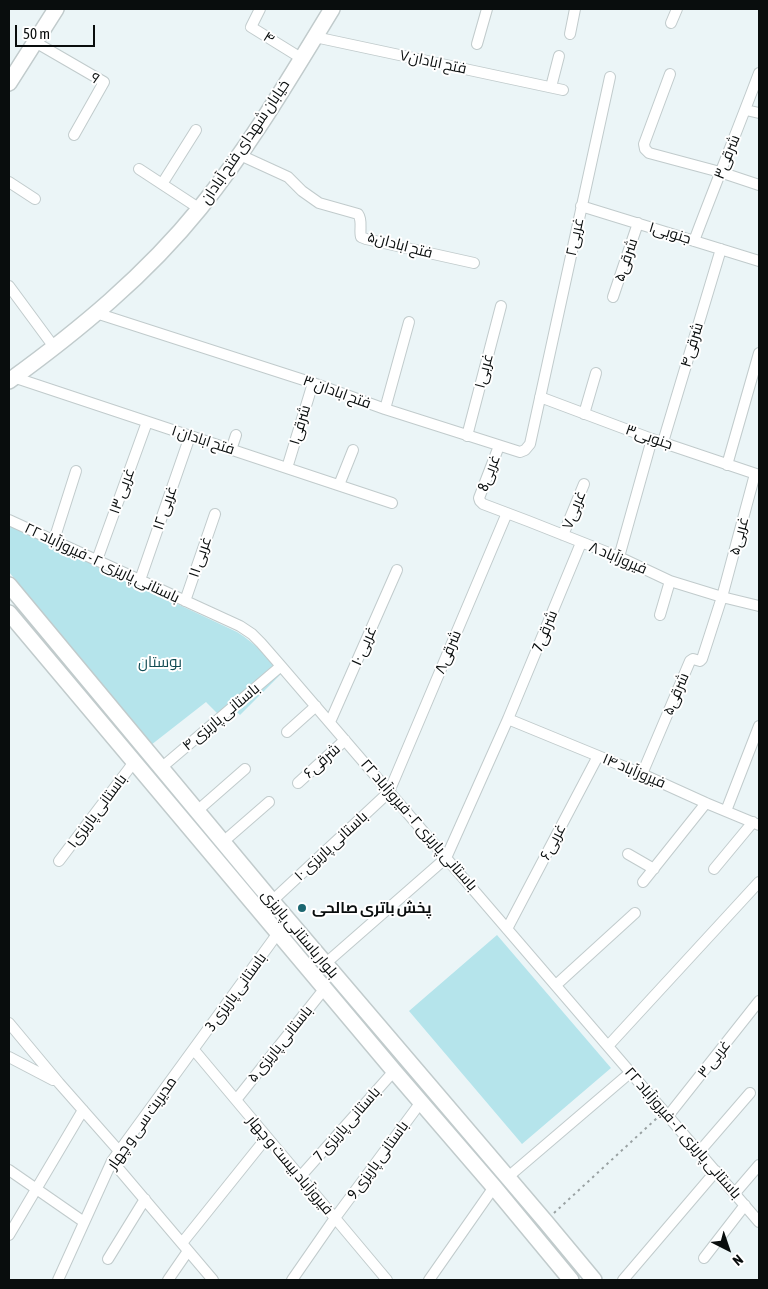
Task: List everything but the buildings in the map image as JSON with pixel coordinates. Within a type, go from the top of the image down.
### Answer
[{"type":"main road","points":[[9,83],[56,9]]},
{"type":"main road","name":"خیابان شهدای فتح آبادان","points":[[11,379],[96,313],[160,253],[200,209],[240,155],[332,9]]},
{"type":"main road","name":"بلوار باستانی پاریزی","points":[[9,585],[272,901],[594,1280]]},
{"type":"main road","name":"بلوار باستانی پاریزی","points":[[9,613],[571,1280]]},
{"type":"street","points":[[477,44],[487,9]]},
{"type":"street","points":[[570,34],[575,9]]},
{"type":"street","points":[[671,23],[677,9]]},
{"type":"street","name":"۴","points":[[257,10],[251,27],[302,58]]},
{"type":"street","name":"فتح ابادان۷","points":[[315,37],[564,90]]},
{"type":"street","name":"۹","points":[[35,42],[104,82],[74,135]]},
{"type":"street","points":[[551,87],[559,56]]},
{"type":"street","name":"شرقی۳","points":[[694,241],[746,110],[759,72]]},
{"type":"street","points":[[670,74],[644,144],[648,153],[720,172],[759,185]]},
{"type":"street","name":"غربی۲","points":[[540,397],[610,78]]},
{"type":"street","points":[[746,110],[759,113]]},
{"type":"street","points":[[162,184],[196,130]]},
{"type":"street","name":"فتح ابادان۵","points":[[240,155],[288,177],[302,191],[319,203],[358,214],[361,218],[361,236],[366,239],[474,263]]},
{"type":"street","points":[[139,169],[200,209]]},
{"type":"street","points":[[9,182],[35,199]]},
{"type":"street","name":"جنوبی۱","points":[[582,206],[759,261]]},
{"type":"street","name":"شرقی۵","points":[[613,297],[638,223]]},
{"type":"street","name":"شرقی۴","points":[[663,442],[721,249]]},
{"type":"street","points":[[9,286],[54,347]]},
{"type":"street","name":"غربی۱","points":[[468,436],[501,306]]},
{"type":"street","name":"فتح ابادان ۳","points":[[96,313],[312,383],[385,410],[520,452],[525,450],[530,444],[540,397]]},
{"type":"street","points":[[385,410],[409,322]]},
{"type":"street","points":[[727,465],[759,354]]},
{"type":"street","points":[[584,414],[596,373]]},
{"type":"street","name":"فتح ابادان ۱","points":[[11,379],[392,503]]},
{"type":"street","name":"شرقی۱","points":[[287,468],[312,383]]},
{"type":"street","name":"جنوبی۳","points":[[540,397],[652,439],[757,475]]},
{"type":"street","name":"غربی ۱۳","points":[[97,560],[147,422]]},
{"type":"street","points":[[231,450],[236,435]]},
{"type":"street","name":"غربی ۱۲","points":[[140,580],[190,436]]},
{"type":"street","points":[[619,557],[652,439]]},
{"type":"street","name":"غربی8","points":[[480,501],[479,498],[499,446]]},
{"type":"street","points":[[339,486],[353,450]]},
{"type":"street","points":[[54,540],[76,471]]},
{"type":"street","name":"غربی۵","points":[[722,597],[757,475]]},
{"type":"street","name":"غربی۷","points":[[563,535],[584,484]]},
{"type":"street","name":"فیروزآباد ۸","points":[[480,501],[483,504],[619,557],[670,581],[759,606]]},
{"type":"street","name":"شرقی۸","points":[[390,792],[507,513]]},
{"type":"street","name":"غربی ۱۱","points":[[185,601],[215,514]]},
{"type":"street","name":"باستانی پاریزی ۲ - فیروزآباد ۲۲","points":[[9,520],[240,626],[261,643],[759,1222]]},
{"type":"street","name":"شرقی7","points":[[446,858],[508,718],[581,543]]},
{"type":"street","name":"غربی ۱۰","points":[[330,722],[397,570]]},
{"type":"street","points":[[660,615],[670,581]]},
{"type":"street","name":"شرقی۵","points":[[642,774],[690,661],[693,659],[700,661],[702,659],[722,597]]},
{"type":"street","name":"باستانی پاریزی ۴","points":[[161,768],[281,666]]},
{"type":"street","points":[[287,732],[316,706]]},
{"type":"street","name":"فیروزآباد ۱۴","points":[[508,718],[756,824]]},
{"type":"street","points":[[726,811],[759,726]]},
{"type":"street","name":"شرقی۶","points":[[298,783],[345,740]]},
{"type":"street","name":"غربی۶","points":[[507,929],[598,756]]},
{"type":"street","name":"باستانی پاریزی۱","points":[[59,860],[134,762]]},
{"type":"street","points":[[197,811],[245,769]]},
{"type":"street","name":"باستانی پاریزی ۱۰","points":[[272,901],[390,792]]},
{"type":"street","points":[[223,842],[269,802]]},
{"type":"street","points":[[643,882],[706,803]]},
{"type":"street","points":[[714,869],[756,824]]},
{"type":"street","points":[[628,854],[654,869]]},
{"type":"street","points":[[326,963],[446,858]]},
{"type":"street","points":[[608,1046],[759,882]]},
{"type":"street","points":[[556,985],[636,913]]},
{"type":"street","name":"باستانی پاریزی 3","points":[[194,1050],[278,933]]},
{"type":"street","name":"باستانی پاریزی ۵","points":[[236,1100],[325,988]]},
{"type":"street","name":"غربی ۳","points":[[666,1114],[759,1001]]},
{"type":"street","points":[[9,1023],[119,1151]]},
{"type":"street","name":"فیروزآباد بیست و چهار","points":[[194,1050],[387,1280]]},
{"type":"street","name":"مدیریت سی و چهار","points":[[58,1280],[112,1161],[194,1050]]},
{"type":"street","points":[[9,1057],[59,1083]]},
{"type":"street","name":"باستانی پاریزی 7","points":[[300,1177],[394,1071]]},
{"type":"street","points":[[508,1177],[630,1072]]},
{"type":"street","points":[[699,1152],[750,1093]]},
{"type":"street","name":"باستانی پاریزی 9","points":[[292,1280],[335,1218],[421,1102]]},
{"type":"street","points":[[9,1235],[84,1110]]},
{"type":"street","points":[[168,1280],[185,1247],[267,1137]]},
{"type":"street","points":[[112,1161],[213,1280]]},
{"type":"street","points":[[735,1193],[759,1165]]},
{"type":"street","points":[[9,1170],[84,1222]]},
{"type":"street","points":[[622,1280],[716,1171]]},
{"type":"street","points":[[429,1280],[494,1187]]},
{"type":"street","points":[[108,1259],[144,1199]]},
{"type":"street","points":[[704,1258],[745,1205]]},
{"type":"path","points":[[545,1221],[666,1114]]},
{"type":"green space","name":"بوستان","points":[[9,525],[237,632],[266,656],[282,673],[240,715],[231,706],[220,716],[206,702],[151,745],[9,572]]},
{"type":"green space","points":[[497,935],[611,1068],[522,1144],[409,1011]]},
{"type":"place","name":"پخش باتری صالحی","points":[[302,908]]}]
